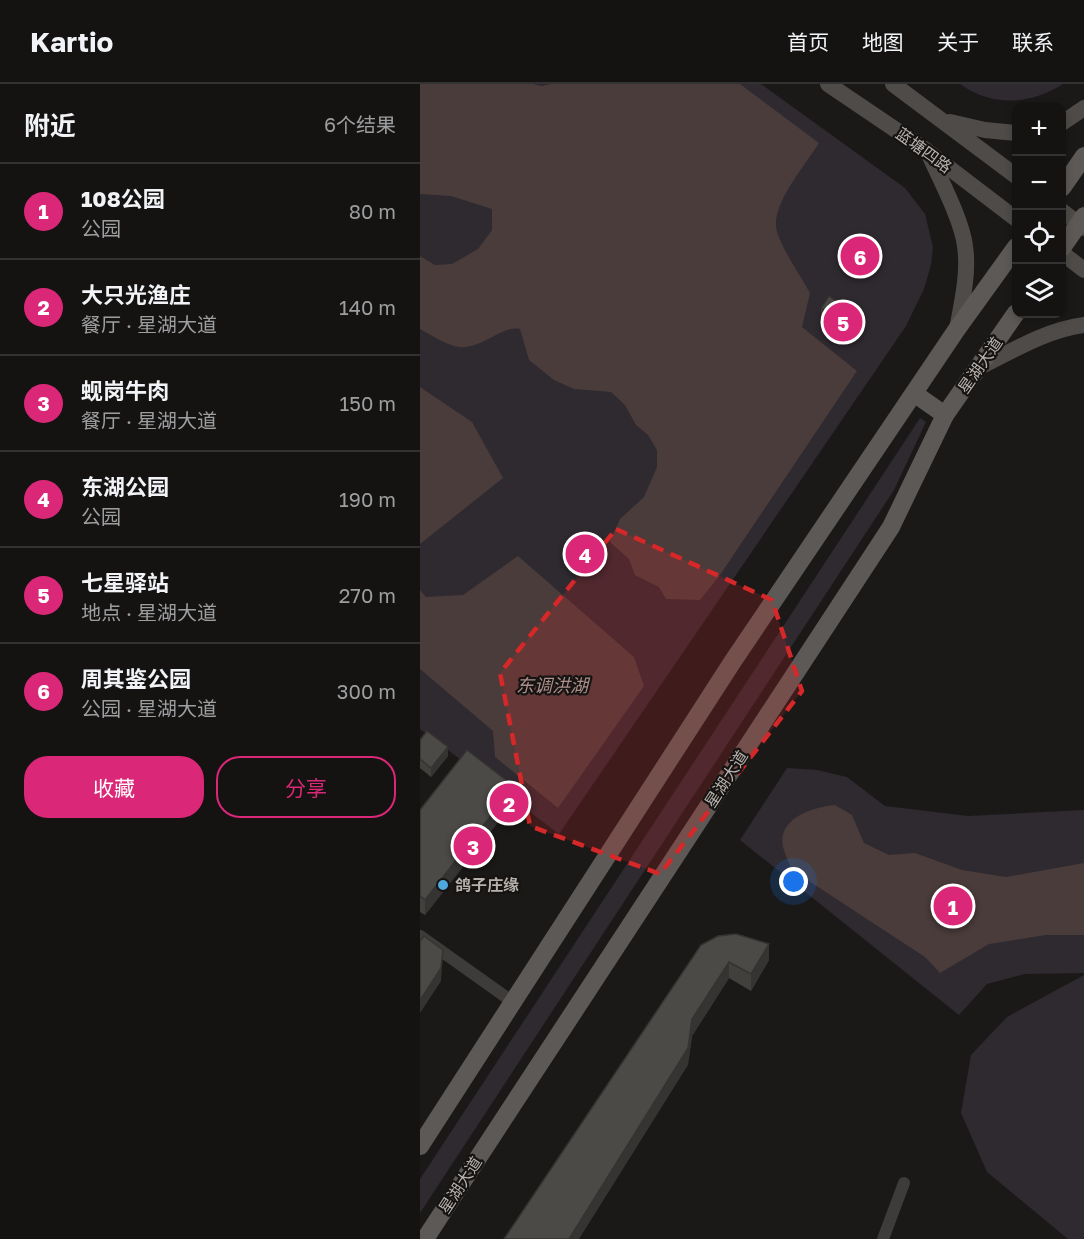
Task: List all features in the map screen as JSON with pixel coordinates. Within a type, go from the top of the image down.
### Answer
[{"type":"main road","name":"蓝塘四路","points":[[828,84],[927,151],[1012,215]]},
{"type":"main road","points":[[893,84],[1012,172]]},
{"type":"main road","points":[[1066,120],[1084,108]]},
{"type":"main road","points":[[944,120],[984,130],[1012,133]]},
{"type":"main road","points":[[927,151],[960,224],[965,246],[964,282],[957,329]]},
{"type":"main road","points":[[1066,182],[1084,156]]},
{"type":"main road","points":[[1066,213],[1082,223],[1066,243]]},
{"type":"main road","points":[[420,1146],[734,662],[957,329],[1012,254]]},
{"type":"main road","points":[[1066,256],[1084,270]]},
{"type":"main road","name":"星湖大道","points":[[425,1239],[891,527],[945,415],[1013,318]]},
{"type":"main road","points":[[978,368],[1050,333],[1084,325]]},
{"type":"main road","points":[[915,394],[945,415]]},
{"type":"street","points":[[420,936],[513,1002]]},
{"type":"street","points":[[883,1239],[904,1183]]},
{"type":"highlighted area","points":[[616,529],[772,600],[802,691],[660,874],[530,826],[500,673]]},
{"type":"shaded area","points":[[420,84],[761,84],[905,188],[925,214],[933,247],[931,265],[924,289],[906,326],[559,834],[420,729]]},
{"type":"shaded area","points":[[960,84],[1063,84],[1037,96],[998,100],[985,97]]},
{"type":"shaded area","points":[[920,418],[926,422],[894,490],[420,1213],[420,1179]]},
{"type":"shaded area","points":[[787,768],[817,770],[847,777],[885,806],[968,816],[1084,810],[1084,973],[1025,974],[987,984],[959,1015],[740,840]]},
{"type":"shaded area","points":[[1084,975],[1084,1239],[1068,1239],[987,1172],[961,1113],[971,1055],[1007,1017]]},
{"type":"water","points":[[420,84],[533,84],[542,86],[551,84],[740,84],[819,143],[785,194],[777,216],[777,233],[810,293],[802,327],[857,371],[720,575],[700,600],[666,599],[659,587],[635,575],[629,559],[610,542],[620,519],[644,497],[657,467],[657,450],[648,435],[636,425],[625,405],[611,392],[574,389],[554,380],[529,360],[520,329],[506,331],[475,345],[459,347],[420,329],[420,256],[435,265],[452,264],[478,249],[492,230],[492,209],[451,196],[420,194]]},
{"type":"water","points":[[420,387],[472,422],[503,478],[420,544]]},
{"type":"water","name":"东调洪湖","points":[[518,556],[634,657],[644,686],[558,808],[495,757],[493,731],[420,669],[420,590],[426,597],[463,595]]},
{"type":"water","points":[[835,805],[852,815],[864,843],[889,855],[915,853],[962,870],[1006,877],[1084,863],[1084,935],[1046,935],[989,944],[940,973],[925,957],[792,870],[783,847],[786,828],[798,816],[817,808]]},
{"type":"building","points":[[829,296],[865,319],[857,331],[821,308]]},
{"type":"building","points":[[427,731],[448,747],[431,768],[420,759],[420,740]]},
{"type":"building","points":[[467,750],[514,786],[425,900],[420,896],[420,810]]},
{"type":"building","points":[[736,934],[769,944],[751,974],[729,962],[692,1019],[688,1048],[569,1239],[504,1239],[701,945],[718,936]]},
{"type":"building","points":[[424,936],[443,950],[441,968],[420,1000],[420,941]]},
{"type":"place","name":"周其鉴公园","points":[[860,256]]},
{"type":"place","name":"七星驿站","points":[[843,322]]},
{"type":"place","name":"东湖公园","points":[[585,554]]},
{"type":"place","name":"大只光渔庄","points":[[509,803]]},
{"type":"place","name":"蚬岗牛肉","points":[[473,846]]},
{"type":"place","name":"鸽子庄缘","points":[[443,885]]},
{"type":"place","name":"108公园","points":[[953,906]]}]
